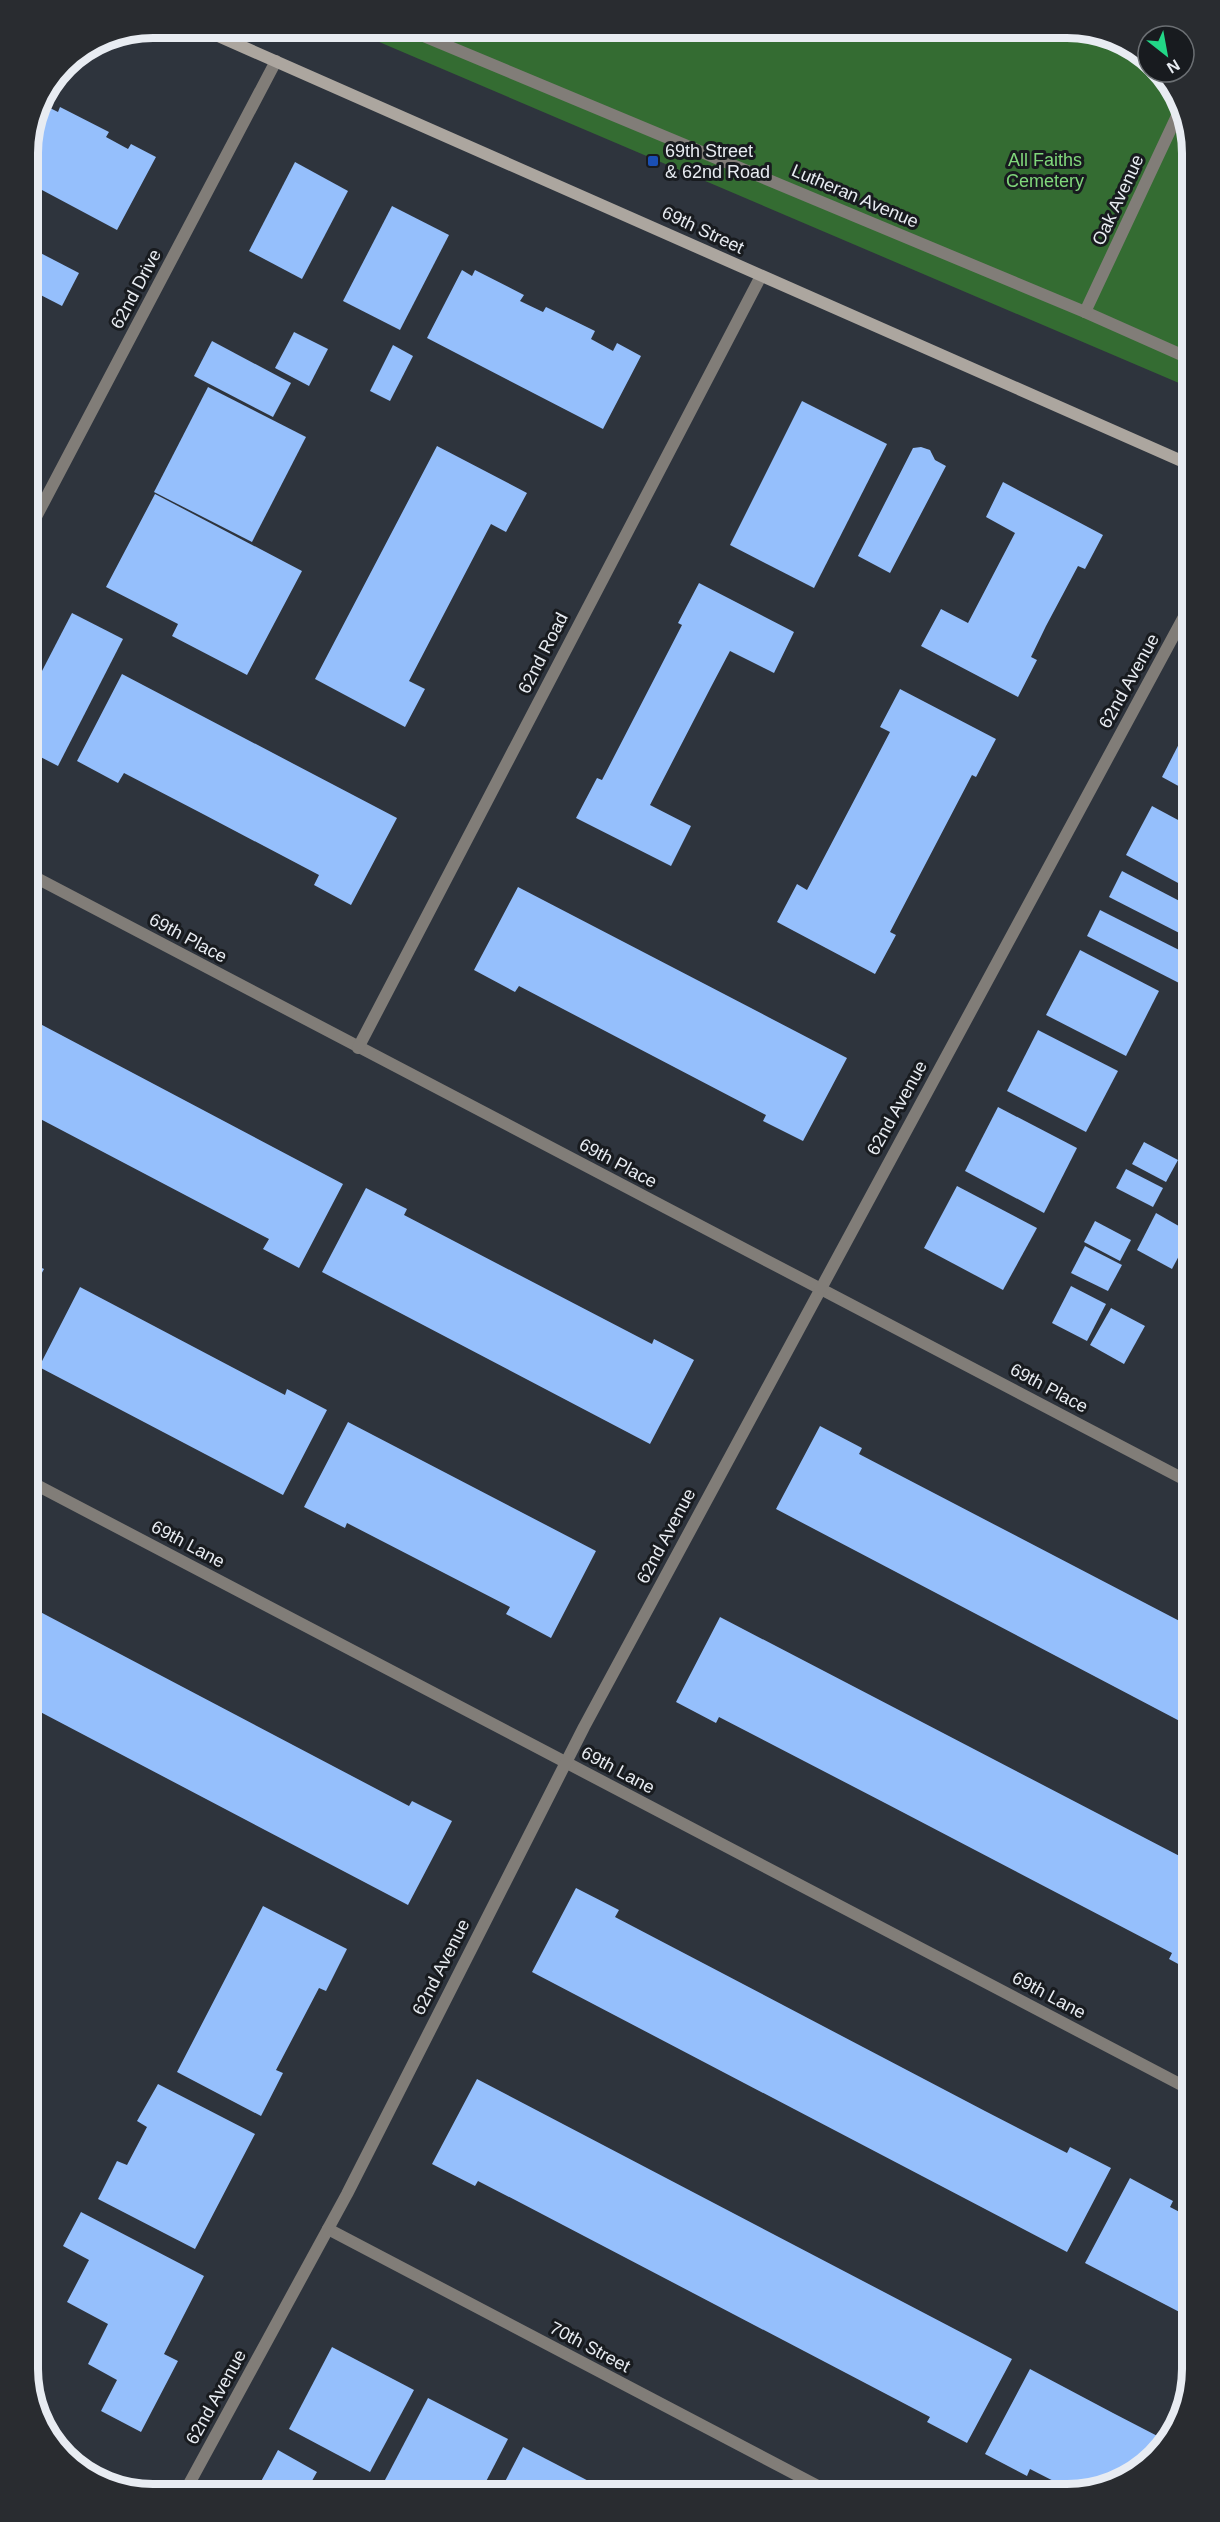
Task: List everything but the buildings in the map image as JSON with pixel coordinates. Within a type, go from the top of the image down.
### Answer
[{"type":"main road","name":"69th Street","points":[[223,38],[1182,461]]},
{"type":"street","name":"Lutheran Avenue","points":[[428,38],[1085,312],[1182,355]]},
{"type":"street","name":"62nd Drive","points":[[38,513],[276,61]]},
{"type":"street","name":"Oak Avenue","points":[[1085,312],[1177,117]]},
{"type":"street","name":"62nd Road","points":[[358,1048],[761,276]]},
{"type":"street","name":"62nd Avenue","points":[[189,2484],[328,2229],[565,1762],[1182,620]]},
{"type":"street","name":"69th Place","points":[[38,879],[1182,1478]]},
{"type":"street","name":"69th Lane","points":[[38,1486],[1182,2085]]},
{"type":"street","name":"70th Street","points":[[328,2229],[814,2484]]},
{"type":"shaded area","points":[[39,2381],[45,2412],[41,2400]]},
{"type":"green space","name":"All Faiths Cemetery","points":[[370,38],[1075,38],[1090,40],[1112,46],[1136,60],[1136,84],[1160,84],[1174,108],[1182,137],[1182,384]]},
{"type":"place","name":"69th Street & 62nd Road","points":[[653,161]]}]
